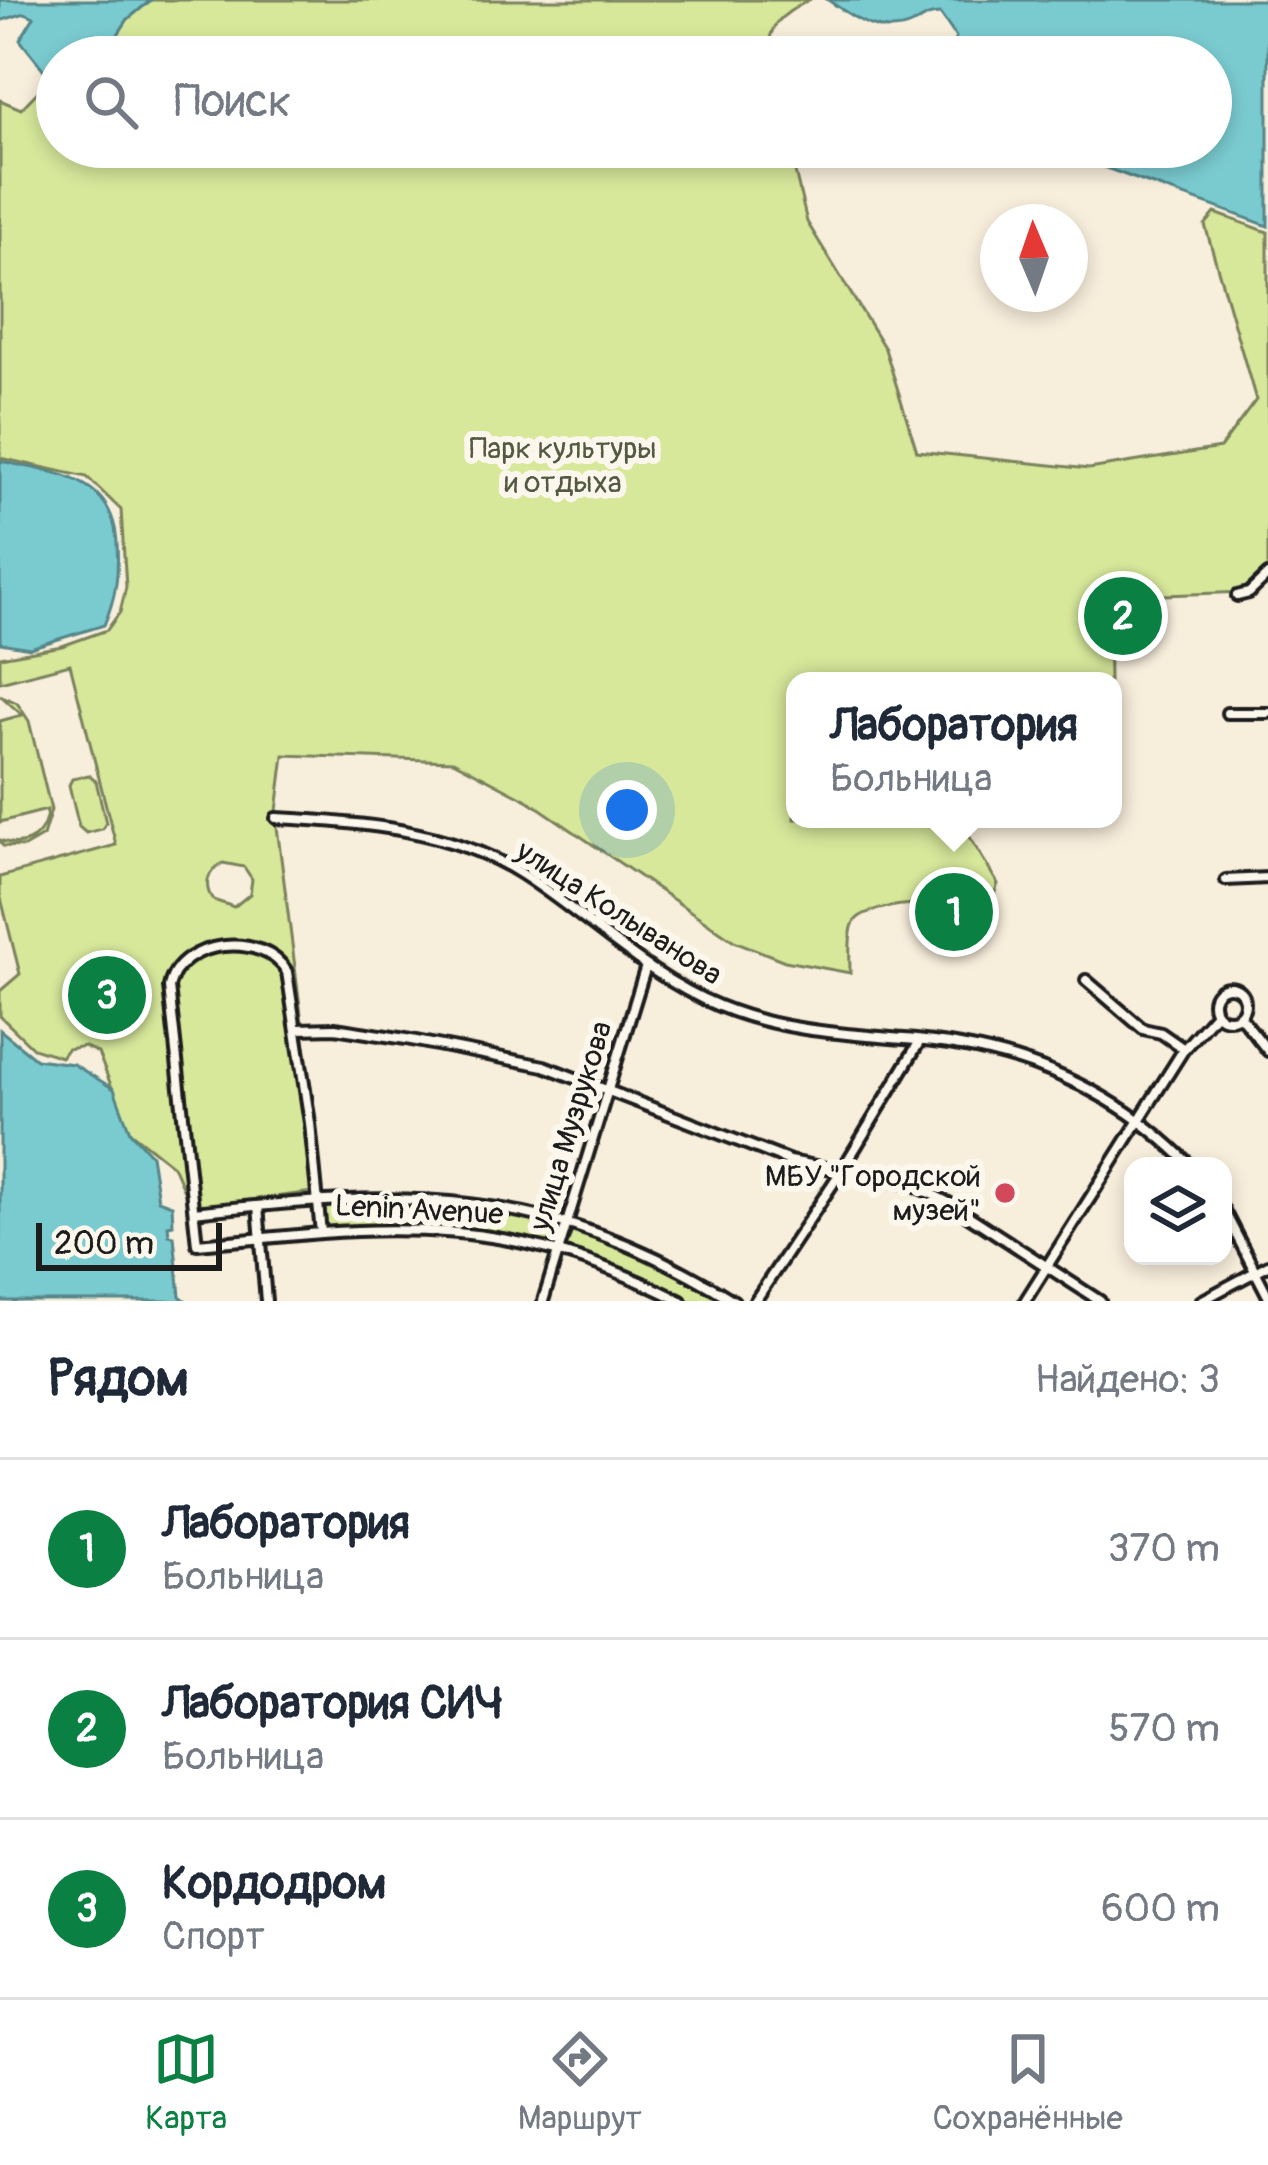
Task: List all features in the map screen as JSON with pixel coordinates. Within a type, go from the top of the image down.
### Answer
[{"type":"street","points":[[1237,596],[1250,593],[1268,575]]},
{"type":"street","points":[[1227,713],[1268,713]]},
{"type":"street","name":"улица Колыванова","points":[[276,818],[404,831],[484,855],[522,874],[646,966],[714,1004],[771,1024],[991,1052],[1049,1069],[1107,1098],[1181,1157]]},
{"type":"street","points":[[1226,880],[1268,878]]},
{"type":"street","points":[[194,1212],[318,1200],[290,980],[277,957],[255,946],[214,949],[187,958],[172,974],[169,987],[197,1244],[321,1233]]},
{"type":"street","name":"улица Музрукова","points":[[543,1301],[646,966]]},
{"type":"street","points":[[1086,980],[1143,1030],[1161,1033],[1184,1049]]},
{"type":"street","points":[[1025,1301],[1184,1049],[1216,1013],[1214,997],[1232,987],[1244,996],[1246,1006],[1240,1016],[1230,1019],[1216,1013]]},
{"type":"street","points":[[1240,1016],[1268,1051]]},
{"type":"street","points":[[297,1028],[335,1028],[544,1066],[790,1161],[896,1180],[931,1193],[1100,1301]]},
{"type":"street","points":[[755,1301],[920,1041]]},
{"type":"street","name":"Lenin Avenue","points":[[681,1301],[557,1249],[502,1236],[441,1230],[321,1233],[318,1200],[430,1198],[523,1211],[644,1252],[734,1301]]},
{"type":"street","points":[[258,1206],[266,1301]]},
{"type":"street","points":[[1232,1225],[1268,1297]]},
{"type":"street","points":[[1201,1301],[1268,1265]]},
{"type":"green space","points":[[151,0],[809,0],[778,22],[770,36],[117,36]]},
{"type":"green space","name":"Парк культуры и отдыха","points":[[36,94],[36,168],[794,168],[807,222],[885,349],[917,451],[1089,469],[1220,448],[1256,400],[1205,225],[1215,213],[1268,232],[1268,571],[1247,592],[1108,597],[1109,672],[786,672],[786,828],[965,828],[998,884],[992,900],[895,906],[861,916],[851,929],[850,973],[785,961],[734,941],[529,801],[453,761],[284,755],[276,819],[312,1100],[303,1102],[313,1192],[197,1207],[189,1202],[173,1166],[130,1132],[98,1053],[84,1046],[67,1049],[61,1057],[33,1048],[0,1016],[0,991],[20,974],[0,877],[116,845],[70,664],[0,682],[0,657],[62,646],[107,630],[120,612],[126,587],[121,510],[87,477],[0,458],[0,100],[21,109]],"holes":[[[223,863],[244,867],[252,879],[250,894],[234,907],[210,895],[210,875]]]},
{"type":"green space","points":[[0,695],[17,703],[29,721],[51,810],[43,836],[24,847],[3,846],[0,840],[32,839],[47,810],[0,822],[0,721],[22,715]]},
{"type":"green space","points":[[89,775],[96,781],[106,823],[86,833],[79,827],[69,785],[72,779]]},
{"type":"green space","points":[[369,1199],[482,1207],[558,1223],[552,1244],[439,1229],[324,1230],[321,1202]]},
{"type":"green space","points":[[573,1228],[676,1271],[729,1301],[688,1301],[566,1248]]},
{"type":"water","points":[[0,0],[151,0],[117,36],[36,36],[36,60],[20,40],[34,17],[25,13],[0,21]]},
{"type":"water","points":[[828,0],[1268,0],[1268,226],[1107,168],[1232,168],[1232,36],[955,36],[940,14],[890,29],[858,19]]},
{"type":"water","points":[[0,461],[60,474],[92,490],[105,503],[113,520],[118,565],[104,625],[30,648],[0,643]]},
{"type":"water","points":[[0,1030],[36,1059],[73,1064],[114,1089],[130,1132],[151,1155],[158,1200],[172,1205],[169,1235],[174,1236],[180,1296],[186,1301],[0,1301]]},
{"type":"place","name":"Лаборатория СИЧ","points":[[1123,616]]},
{"type":"place","name":"Лаборатория","points":[[954,912]]},
{"type":"place","name":"Кордодром","points":[[107,995]]},
{"type":"place","name":"МБУ \"Городской музей\"","points":[[1005,1193]]}]
